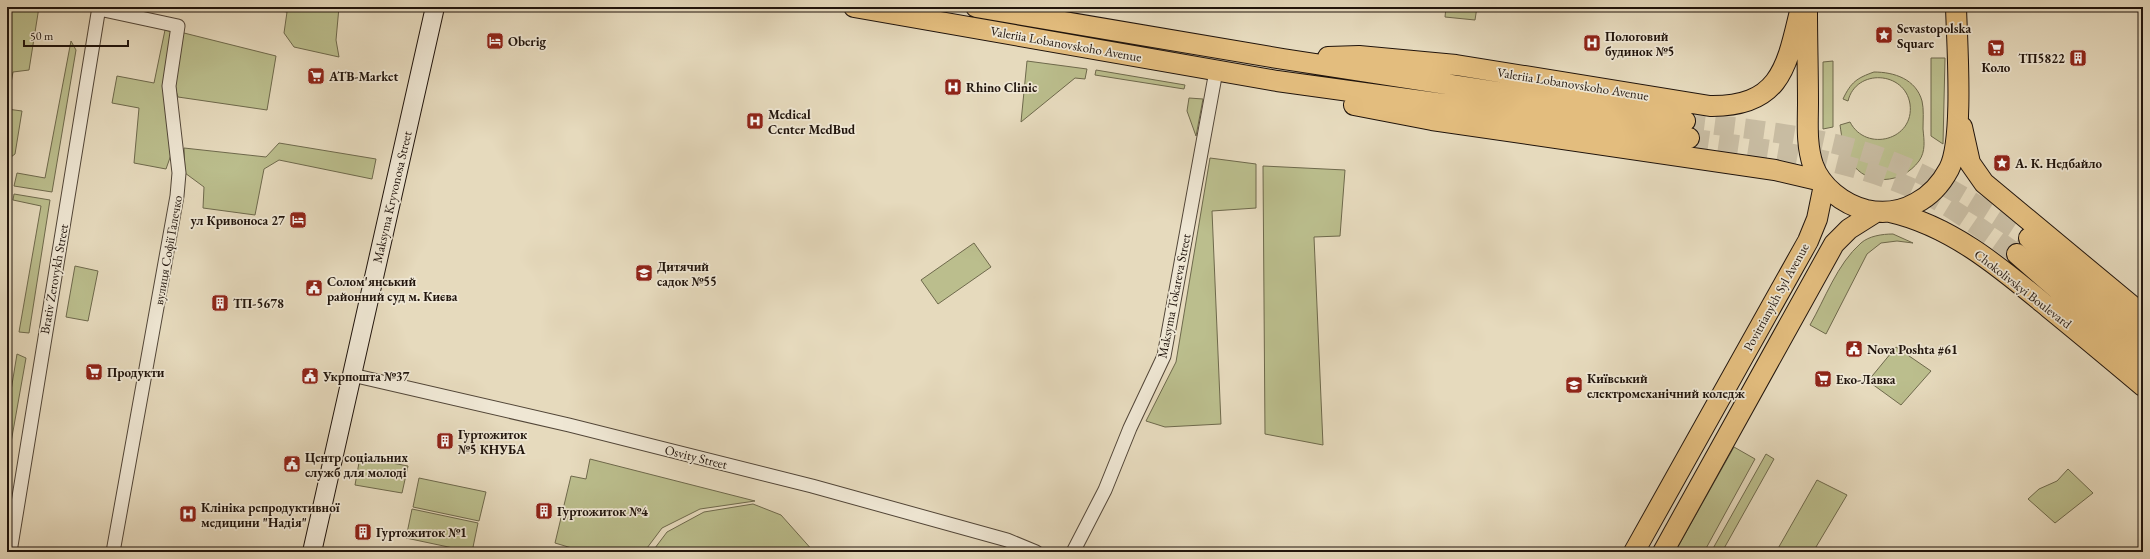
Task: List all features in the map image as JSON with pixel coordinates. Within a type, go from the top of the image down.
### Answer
[{"type":"main road","name":"Valeriia Lobanovskoho Avenue","points":[[854,7],[1277,81],[1687,130],[976,7]]},
{"type":"main road","name":"Valeriia Lobanovskoho Avenue","points":[[1283,59],[1359,56],[1456,65],[1710,106],[1730,106],[1752,100],[1769,90],[1781,75],[1790,52],[1801,7]]},
{"type":"main road","points":[[1807,7],[1808,148],[1813,166],[1823,183],[1846,202],[1883,212],[1910,206],[1925,198],[1939,185],[1950,168],[1956,143],[1958,95],[1956,7]]},
{"type":"main road","name":"Valeriia Lobanovskoho Avenue","points":[[1277,81],[1351,104],[1418,117],[1776,170],[1823,183]]},
{"type":"main road","points":[[1958,95],[1963,139],[1970,163],[1984,184],[2143,315]]},
{"type":"main road","name":"Povitrianykh Syl Avenue","points":[[1634,552],[1808,241],[1817,219],[1823,183]]},
{"type":"main road","name":"Povitrianykh Syl Avenue","points":[[1663,552],[1834,244],[1849,229],[1883,212]]},
{"type":"main road","name":"Chokolivskyi Boulevard","points":[[1883,212],[1915,218],[1959,240],[1998,266],[2143,386]]},
{"type":"main road","name":"Chokolivskyi Boulevard","points":[[2143,337],[2023,246],[2143,363]]},
{"type":"street","name":"Maksyma Kryvonosa Street","points":[[312,552],[435,7]]},
{"type":"street","name":"Brativ Zerovykh Street","points":[[10,552],[99,8]]},
{"type":"street","name":"вулиця Софії Галечко","points":[[99,8],[178,26],[169,86],[180,174],[113,552]]},
{"type":"street","name":"Maksyma Tokareva Street","points":[[1073,552],[1105,490],[1130,428],[1164,356],[1216,71]]},
{"type":"street","name":"Osvity Street","points":[[352,375],[569,425],[812,486],[1007,540],[1036,552]]},
{"type":"green space","points":[[7,7],[39,7],[29,70],[13,72],[7,106]]},
{"type":"green space","points":[[258,7],[339,7],[336,40],[339,57],[294,47],[284,33],[287,12]]},
{"type":"green space","points":[[1446,7],[1477,7],[1475,20],[1445,17]]},
{"type":"green space","points":[[165,30],[173,32],[172,152],[166,169],[134,163],[139,108],[112,103],[117,76],[154,83]]},
{"type":"green space","points":[[180,32],[276,56],[267,110],[178,97],[173,82]]},
{"type":"green space","points":[[71,41],[76,50],[52,192],[14,186],[17,173],[45,178]]},
{"type":"green space","points":[[1931,58],[1945,58],[1943,144],[1931,136]]},
{"type":"green space","points":[[1027,61],[1087,69],[1085,79],[1075,78],[1021,122]]},
{"type":"green space","points":[[1833,61],[1833,127],[1823,129],[1823,62]]},
{"type":"green space","points":[[1096,70],[1185,85],[1184,89],[1095,75]]},
{"type":"green space","points":[[1874,72],[1896,75],[1909,82],[1919,93],[1923,107],[1924,145],[1923,153],[1919,161],[1912,169],[1894,178],[1885,180],[1866,176],[1851,162],[1848,158],[1842,140],[1840,125],[1850,122],[1857,132],[1867,137],[1877,139],[1888,138],[1897,134],[1905,126],[1910,116],[1910,104],[1906,93],[1899,85],[1890,80],[1880,78],[1870,79],[1860,83],[1853,90],[1848,101],[1843,99],[1855,81]]},
{"type":"green space","points":[[1189,98],[1203,99],[1196,136],[1187,111]]},
{"type":"green space","points":[[7,109],[22,111],[15,154],[7,160]]},
{"type":"green space","points":[[279,143],[376,159],[372,179],[279,160],[264,169],[255,215],[203,208],[204,187],[185,173],[184,148],[266,157]]},
{"type":"green space","points":[[1210,158],[1256,164],[1256,208],[1212,211],[1221,424],[1165,427],[1146,421],[1176,362]]},
{"type":"green space","points":[[1263,166],[1345,170],[1340,236],[1314,237],[1323,445],[1265,434]]},
{"type":"green space","points":[[14,194],[50,200],[29,333],[19,332],[41,206],[13,200]]},
{"type":"green space","points":[[1893,234],[1913,243],[1897,241],[1881,243],[1867,254],[1826,334],[1810,325],[1838,271],[1853,251],[1861,243],[1872,237]]},
{"type":"green space","points":[[974,243],[991,267],[938,304],[921,280]]},
{"type":"green space","points":[[75,266],[98,271],[88,321],[66,317]]},
{"type":"green space","points":[[1896,347],[1931,371],[1901,405],[1868,381]]},
{"type":"green space","points":[[17,354],[26,358],[7,465],[7,415]]},
{"type":"green space","points":[[1734,447],[1755,459],[1704,552],[1675,552]]},
{"type":"green space","points":[[1766,454],[1774,459],[1722,552],[1711,552]]},
{"type":"green space","points":[[360,457],[408,466],[402,493],[355,485]]},
{"type":"green space","points":[[590,459],[755,501],[700,509],[662,528],[644,552],[585,552],[555,543],[571,476],[586,479]]},
{"type":"green space","points":[[2068,469],[2093,493],[2055,523],[2028,499],[2039,489],[2057,481]]},
{"type":"green space","points":[[419,478],[486,492],[479,521],[413,507]]},
{"type":"green space","points":[[1817,480],[1847,495],[1813,552],[1776,552]]},
{"type":"green space","points":[[753,504],[781,515],[814,552],[652,552],[667,532],[704,512]]},
{"type":"green space","points":[[412,509],[478,523],[472,552],[406,538]]},
{"type":"tunnel","points":[[1685,121],[1790,135],[1842,145],[1867,152],[1891,161],[1945,186],[2029,238]]},
{"type":"tunnel","points":[[1689,138],[1782,152],[1873,173],[1902,184],[1942,203],[2017,254]]},
{"type":"place","name":"Sevastopolska Square","points":[[1884,35]]},
{"type":"place","name":"Oberig","points":[[495,41]]},
{"type":"place","name":"Пологовий будинок №5","points":[[1592,43]]},
{"type":"place","name":"Коло","points":[[1996,48]]},
{"type":"place","name":"ТП5822","points":[[2078,58]]},
{"type":"place","name":"ATB-Market","points":[[316,76]]},
{"type":"place","name":"Rhino Clinic","points":[[953,87]]},
{"type":"place","name":"Medical Center MedBud","points":[[755,121]]},
{"type":"place","name":"А. К. Недбайло","points":[[2002,163]]},
{"type":"place","name":"ул Кривоноса 27","points":[[298,220]]},
{"type":"place","name":"Дитячий садок №55","points":[[644,273]]},
{"type":"place","name":"Солом'янський районний суд м. Києва","points":[[314,288]]},
{"type":"place","name":"ТП-5678","points":[[220,303]]},
{"type":"place","name":"Nova Poshta #61","points":[[1854,349]]},
{"type":"place","name":"Продукти","points":[[94,372]]},
{"type":"place","name":"Укрпошта №37","points":[[310,376]]},
{"type":"place","name":"Еко-Лавка","points":[[1823,379]]},
{"type":"place","name":"Київський електромеханічний коледж","points":[[1574,385]]},
{"type":"place","name":"Гуртожиток №5 КНУБА","points":[[445,441]]},
{"type":"place","name":"Центр соціальних служб для молоді","points":[[292,464]]},
{"type":"place","name":"Гуртожиток №4","points":[[544,511]]},
{"type":"place","name":"Клініка репродуктивної медицини \"Надія\"","points":[[188,514]]},
{"type":"place","name":"Гуртожиток №1","points":[[363,532]]}]
